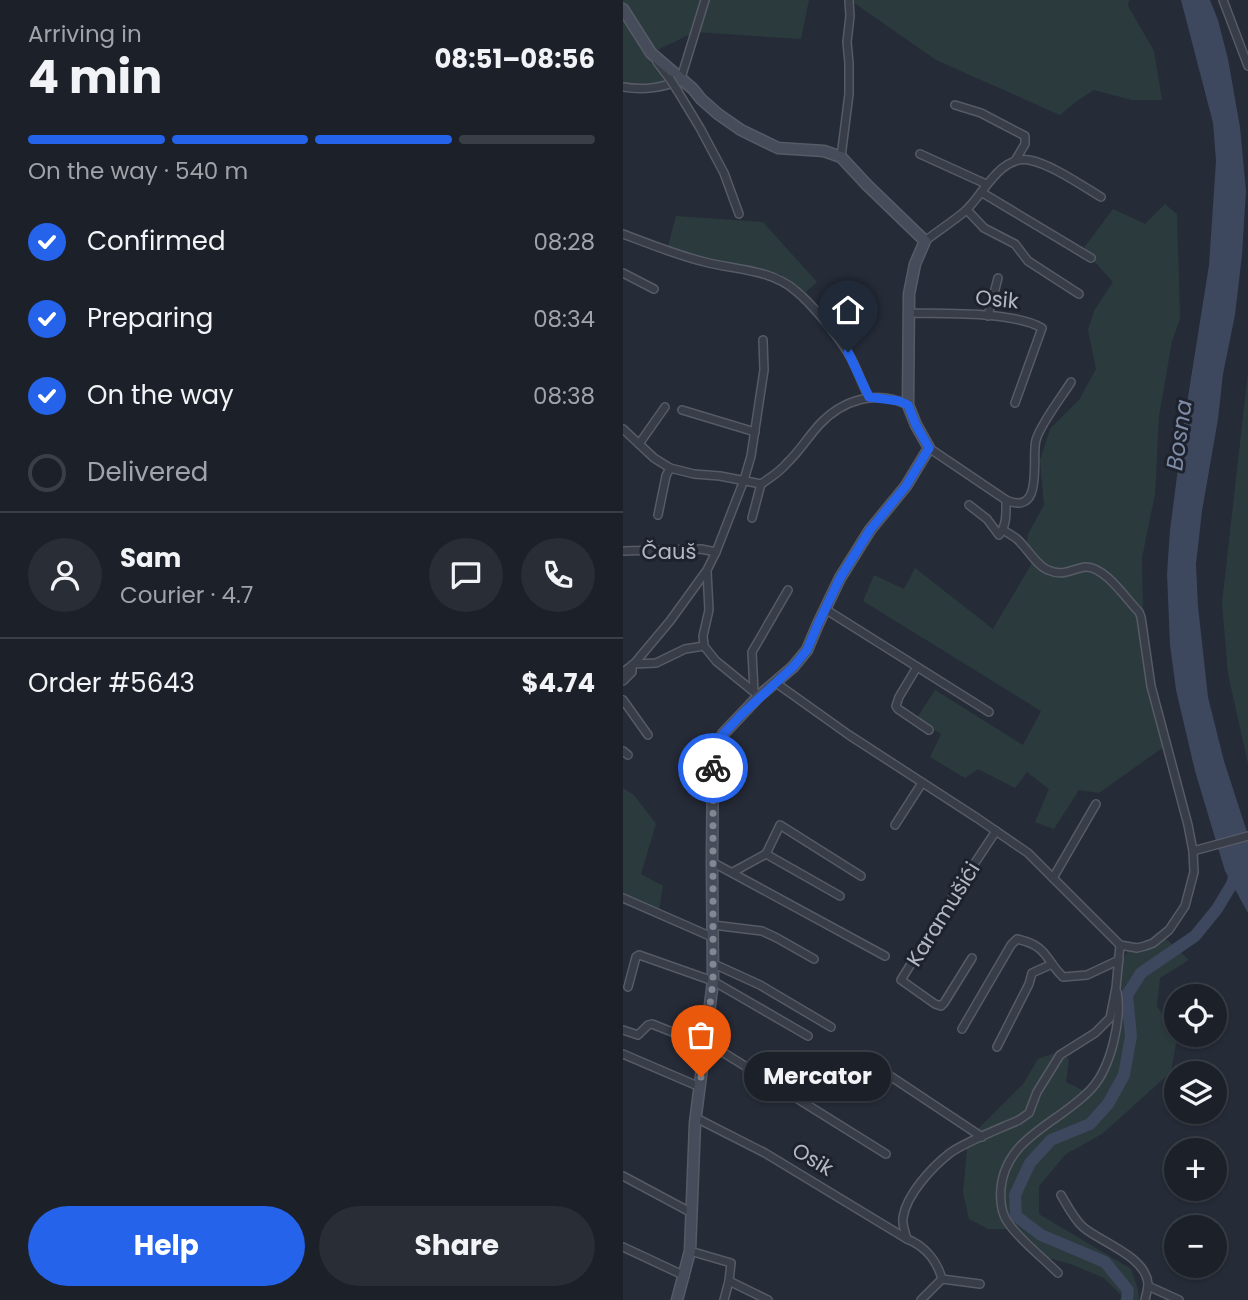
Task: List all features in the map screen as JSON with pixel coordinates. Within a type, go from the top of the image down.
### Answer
[{"type":"main road","points":[[623,9],[650,53],[682,79],[717,114],[741,130],[778,148],[824,151],[841,158],[925,241],[915,264],[908,313],[908,405],[929,448],[906,486],[870,530],[840,578],[807,650],[776,683],[757,694],[723,734],[713,755],[713,981],[695,1118],[690,1251],[677,1300]]},
{"type":"street","points":[[623,87],[649,89],[671,85],[682,79],[705,0]]},
{"type":"street","points":[[841,158],[849,94],[849,0]]},
{"type":"street","points":[[1223,0],[1248,66]]},
{"type":"street","points":[[650,53],[701,128],[724,173],[739,214]]},
{"type":"street","points":[[925,241],[967,210],[986,184],[1015,161],[1025,144],[1025,136],[981,113],[955,105]]},
{"type":"street","points":[[920,155],[986,184]]},
{"type":"street","points":[[1015,161],[1027,160],[1040,164],[1101,197]]},
{"type":"street","points":[[981,192],[1091,258]]},
{"type":"street","name":"Osik","points":[[967,210],[983,228],[1015,244],[1028,261],[1079,294]]},
{"type":"street","points":[[623,234],[707,263],[776,278],[796,290],[848,352],[869,397]]},
{"type":"street","points":[[623,273],[654,289]]},
{"type":"street","points":[[988,316],[998,278]]},
{"type":"street","name":"Osik","points":[[908,313],[988,316],[1026,321],[1042,328],[1015,402]]},
{"type":"street","points":[[623,672],[670,621],[707,570],[716,552],[744,480],[755,432],[764,370],[763,340]]},
{"type":"street","points":[[929,448],[1006,500],[1014,504],[1020,503],[1032,493],[1036,438],[1071,382]]},
{"type":"street","points":[[752,518],[761,484],[787,464],[820,423],[834,412],[869,397],[899,401],[908,405]]},
{"type":"street","points":[[639,444],[665,407]]},
{"type":"street","points":[[683,410],[755,432]]},
{"type":"street","points":[[624,431],[654,458],[670,468],[761,484]]},
{"type":"street","points":[[657,515],[670,468]]},
{"type":"street","points":[[969,505],[987,519],[999,535],[1003,530],[1006,500]]},
{"type":"street","points":[[776,683],[849,735],[1028,853],[1120,945],[1137,948],[1153,943],[1170,930],[1178,918],[1189,893],[1194,872],[1193,850],[1151,686],[1142,617],[1099,570],[1084,567],[1065,573],[1046,570],[1017,539],[1003,530]]},
{"type":"street","name":"Čauš","points":[[623,551],[716,552]]},
{"type":"street","points":[[707,570],[709,611],[703,646],[716,661],[757,694]]},
{"type":"street","points":[[757,694],[752,652],[787,590]]},
{"type":"street","points":[[825,609],[989,712]]},
{"type":"street","points":[[633,664],[656,663],[685,649],[703,646]]},
{"type":"street","points":[[623,681],[632,671],[633,664]]},
{"type":"street","points":[[917,667],[896,706],[929,730]]},
{"type":"street","points":[[623,700],[648,735]]},
{"type":"street","points":[[895,825],[922,783]]},
{"type":"street","points":[[1053,878],[1096,804]]},
{"type":"street","points":[[733,872],[766,854],[780,825],[861,876]]},
{"type":"street","name":"Karamušići","points":[[972,958],[940,1006],[901,980],[996,831]]},
{"type":"street","points":[[1193,850],[1248,836]]},
{"type":"street","points":[[766,854],[840,896]]},
{"type":"street","points":[[712,862],[885,956]]},
{"type":"street","points":[[623,898],[712,937]]},
{"type":"street","points":[[713,925],[762,932],[814,959]]},
{"type":"street","points":[[962,1029],[1014,940],[1020,939],[1044,951],[1063,977],[1087,975],[1119,960]]},
{"type":"street","points":[[943,1279],[928,1252],[918,1243],[907,1239],[904,1216],[911,1196],[923,1180],[951,1153],[1019,1120],[1028,1112],[1060,1055],[1095,1033],[1110,1018],[1120,945]]},
{"type":"street","points":[[628,987],[636,957],[639,955],[713,981],[808,1037]]},
{"type":"street","points":[[714,964],[760,985],[831,1027]]},
{"type":"street","points":[[997,1046],[1024,995],[1032,973],[1052,964]]},
{"type":"street","points":[[1058,1273],[1008,1223],[1002,1209],[1002,1179],[1008,1163],[1025,1140],[1080,1100],[1094,1086],[1105,1067],[1119,1016],[1116,988]]},
{"type":"street","name":"Osik","points":[[623,1030],[638,1035],[652,1024],[716,1048],[886,1154]]},
{"type":"street","points":[[623,1054],[700,1087]]},
{"type":"street","points":[[863,1058],[982,1137]]},
{"type":"street","name":"Osik","points":[[695,1118],[765,1153],[907,1239]]},
{"type":"street","points":[[623,1177],[693,1213]]},
{"type":"street","points":[[1061,1195],[1082,1226],[1120,1250],[1136,1264],[1147,1279],[1145,1300]]},
{"type":"street","points":[[623,1247],[685,1276]]},
{"type":"street","points":[[690,1251],[731,1263],[724,1300]]},
{"type":"street","points":[[943,1279],[980,1284]]},
{"type":"street","points":[[921,1300],[943,1279]]},
{"type":"street","points":[[729,1281],[768,1300]]},
{"type":"street","points":[[1148,1286],[1179,1300]]},
{"type":"shaded area","points":[[623,0],[809,0],[801,39],[695,32],[651,53],[671,85],[623,87]]},
{"type":"shaded area","points":[[850,0],[1129,0],[1128,6],[1154,51],[1162,100],[1132,100],[1094,90],[1060,115],[936,60]]},
{"type":"shaded area","points":[[1165,204],[1177,214],[1180,319],[1172,341],[1159,416],[1155,494],[1142,558],[1143,617],[1150,689],[1165,746],[1099,793],[1079,790],[1054,829],[1035,822],[1049,789],[1027,772],[1015,788],[978,769],[965,778],[930,757],[941,734],[917,718],[935,690],[1023,745],[1041,711],[863,601],[874,575],[904,589],[915,568],[993,629],[1032,563],[1025,551],[1028,534],[1044,505],[1040,460],[1050,429],[1079,400],[1096,369],[1088,330],[1094,311],[1113,282],[1083,249],[1113,209],[1145,224]]},
{"type":"shaded area","points":[[676,216],[763,222],[817,282],[806,292],[780,274],[667,250]]},
{"type":"shaded area","points":[[1248,372],[1248,764],[1228,674],[1222,603]]},
{"type":"shaded area","points":[[623,788],[634,795],[656,824],[641,874],[663,886],[659,910],[623,897]]},
{"type":"shaded area","points":[[1162,935],[1189,960],[1160,978],[1157,1006],[1164,1017],[1164,1047],[1175,1047],[1173,1061],[1164,1061],[1164,1078],[1102,1134],[1066,1154],[1039,1186],[1039,1214],[1131,1269],[1139,1300],[1120,1300],[1122,1296],[1104,1278],[1039,1255],[1007,1229],[988,1229],[969,1219],[963,1193],[968,1139],[1024,1083],[1038,1059],[1057,1052],[1069,1059],[1066,1082],[1082,1090],[1100,1080],[1115,1054],[1120,1017],[1118,966],[1131,947]]},
{"type":"water","points":[[1181,0],[1210,0],[1218,20],[1240,127],[1246,191],[1235,315],[1223,374],[1196,564],[1208,697],[1224,761],[1248,835],[1248,913],[1225,871],[1195,771],[1176,690],[1170,645],[1167,574],[1170,530],[1209,265],[1216,161],[1213,123]]},
{"type":"waterway","points":[[1127,1300],[1128,1290],[1105,1262],[1041,1235],[1016,1216],[1015,1195],[1030,1163],[1051,1140],[1090,1124],[1108,1104],[1124,1075],[1131,1036],[1127,995],[1141,973],[1195,936],[1217,909],[1232,884],[1236,870]]},
{"type":"way so far","points":[[701,1077],[714,964],[713,768]]},
{"type":"place","name":"Mercator","points":[[701,1077]]},
{"type":"route","points":[[713,768],[713,755],[723,734],[759,696],[793,667],[807,650],[840,578],[870,530],[906,486],[929,448],[908,405],[899,401],[869,397],[848,352]]},
{"type":"water label","name":"Bosna","points":[[1179,435]]}]
